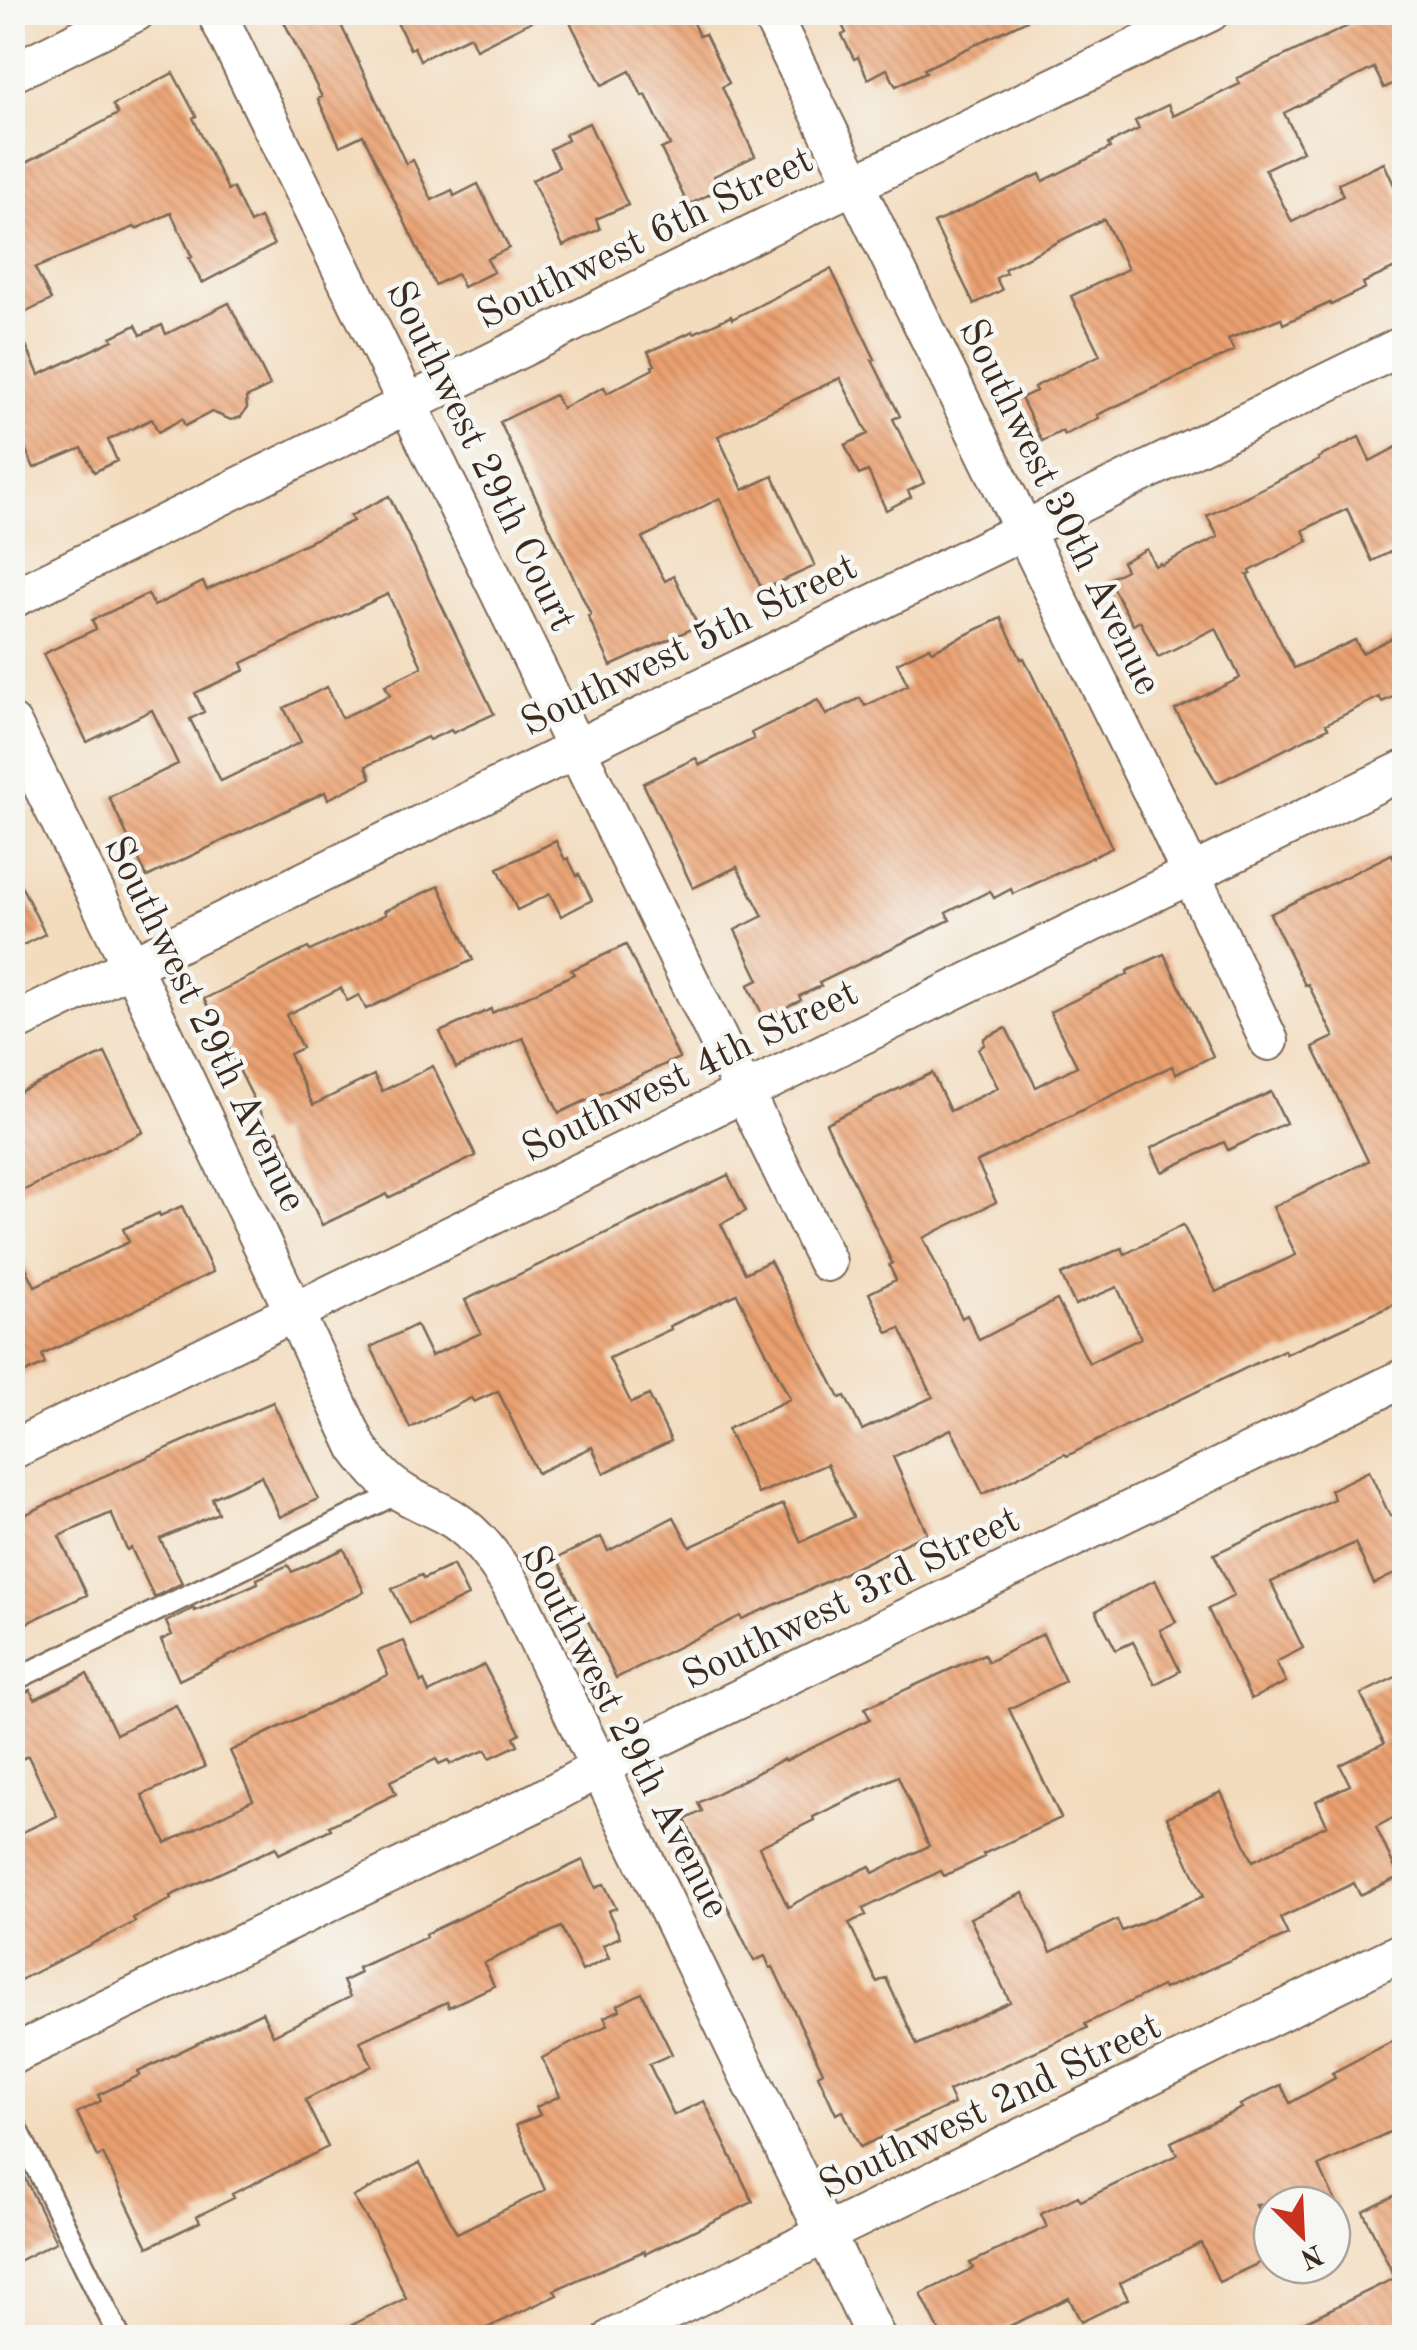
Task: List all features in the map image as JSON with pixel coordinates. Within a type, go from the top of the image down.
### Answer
[{"type":"street","points":[[12,73],[136,12]]},
{"type":"street","name":"Southwest 29th Court","points":[[216,12],[826,1262]]},
{"type":"street","name":"Southwest 30th Avenue","points":[[770,12],[1192,875],[1268,1041]]},
{"type":"street","name":"Southwest 6th Street","points":[[12,599],[1210,12]]},
{"type":"street","name":"Southwest 5th Street","points":[[12,1024],[1404,344]]},
{"type":"street","name":"Southwest 29th Avenue","points":[[12,724],[132,967],[358,1448],[400,1492],[454,1520],[476,1539],[510,1584],[876,2338]]},
{"type":"street","name":"Southwest 4th Street","points":[[12,1450],[1404,770]]},
{"type":"street","name":"Southwest 3rd Street","points":[[12,2055],[1404,1378]]},
{"type":"street","name":"Southwest 2nd Street","points":[[613,2338],[1404,1951]]},
{"type":"lane","points":[[12,1681],[400,1492]]},
{"type":"lane","points":[[12,2118],[120,2338]]},
{"type":"building","points":[[279,12],[335,12],[406,164],[413,160],[432,200],[452,190],[454,196],[478,184],[509,248],[487,259],[494,272],[463,287],[457,274],[435,285],[363,135],[340,146],[318,99],[322,97]]},
{"type":"building","points":[[392,12],[550,12],[476,49],[470,36],[420,60],[414,47],[410,49]]},
{"type":"building","points":[[565,12],[688,12],[699,36],[705,34],[729,83],[722,87],[755,156],[714,176],[720,189],[688,205],[661,149],[670,145],[646,95],[642,96],[630,71],[602,85]]},
{"type":"building","points":[[836,12],[1044,12],[896,86],[887,69],[868,79],[842,35],[846,33]]},
{"type":"building","points":[[1357,12],[1404,12],[1404,78],[1384,88],[1374,68],[1284,113],[1303,151],[1265,169],[1292,222],[1343,196],[1338,184],[1384,163],[1404,207],[1404,264],[1363,283],[1365,288],[1331,305],[1283,324],[1281,318],[1228,339],[1234,351],[1097,415],[1099,418],[1064,435],[1062,431],[1042,441],[1021,398],[1036,391],[1034,387],[1100,355],[1071,296],[1128,269],[1104,219],[1004,269],[1006,273],[996,278],[1002,290],[974,304],[934,223],[1040,174],[1043,181],[1110,148],[1108,144],[1139,129],[1135,121],[1168,105],[1173,116],[1240,84],[1237,78],[1361,20]]},
{"type":"building","points":[[173,73],[228,190],[233,188],[250,223],[260,218],[274,245],[202,283],[171,213],[35,268],[51,300],[14,318],[39,375],[136,325],[141,335],[162,325],[166,334],[229,303],[270,386],[246,398],[247,408],[241,417],[231,420],[212,412],[185,426],[182,419],[158,432],[152,419],[108,440],[117,461],[94,472],[82,448],[34,468],[12,419],[12,170],[118,114],[113,105]]},
{"type":"building","points":[[589,123],[628,205],[596,219],[600,229],[563,246],[532,180],[559,167],[550,149],[568,140],[565,134]]},
{"type":"building","points":[[831,269],[900,416],[893,419],[924,483],[908,491],[911,497],[886,510],[868,471],[859,475],[845,445],[868,434],[840,378],[718,436],[743,490],[773,476],[815,566],[762,590],[720,498],[642,538],[665,581],[674,576],[698,626],[611,666],[500,422],[555,395],[562,408],[604,387],[607,393],[653,369],[655,365],[648,352],[731,316],[732,319]]},
{"type":"building","points":[[1359,437],[1370,461],[1404,443],[1404,545],[1372,561],[1347,509],[1303,530],[1308,541],[1247,575],[1294,668],[1355,640],[1362,653],[1404,632],[1404,692],[1382,702],[1379,697],[1326,724],[1328,728],[1217,783],[1175,710],[1240,678],[1216,628],[1158,657],[1140,621],[1133,625],[1108,579],[1126,570],[1122,562],[1147,549],[1155,566],[1161,565],[1218,537],[1207,516]]},
{"type":"building","points":[[389,496],[494,714],[453,733],[451,730],[429,740],[427,737],[366,766],[371,778],[328,799],[325,792],[147,877],[109,797],[178,764],[152,710],[87,742],[43,654],[96,629],[92,620],[148,594],[154,606],[203,582],[207,590],[353,521],[350,516]],"holes":[[[388,594],[422,667],[385,685],[390,695],[342,718],[327,687],[284,708],[301,742],[221,781],[190,719],[204,712],[195,693],[245,670],[242,663]]]},
{"type":"building","points":[[1001,618],[1060,731],[1112,848],[1013,894],[1011,889],[994,898],[990,891],[946,913],[950,920],[819,983],[821,986],[799,996],[801,1000],[764,1018],[748,985],[759,980],[735,930],[763,916],[737,867],[693,888],[643,783],[696,758],[700,765],[754,739],[751,733],[818,700],[826,715],[860,698],[865,706],[908,685],[897,663]]},
{"type":"building","points":[[556,841],[592,900],[561,916],[550,894],[517,910],[498,868]]},
{"type":"building","points":[[1392,854],[1404,879],[1404,1300],[1286,1354],[1284,1350],[983,1494],[951,1429],[893,1457],[927,1533],[809,1590],[742,1619],[740,1616],[616,1678],[557,1558],[601,1537],[608,1551],[674,1517],[690,1547],[783,1504],[801,1542],[853,1517],[827,1464],[758,1494],[727,1429],[790,1399],[737,1294],[609,1358],[631,1403],[649,1395],[671,1441],[604,1473],[592,1447],[537,1473],[498,1391],[474,1402],[471,1398],[410,1428],[371,1347],[416,1325],[431,1356],[481,1333],[465,1300],[728,1175],[746,1211],[721,1224],[745,1273],[770,1261],[840,1398],[845,1396],[862,1430],[933,1397],[900,1328],[888,1333],[869,1293],[896,1280],[889,1265],[892,1263],[826,1123],[932,1073],[950,1111],[998,1088],[978,1049],[984,1045],[984,1038],[1006,1028],[1036,1087],[1077,1066],[1050,1012],[1164,954],[1213,1056],[1176,1074],[1172,1066],[977,1162],[996,1202],[923,1238],[962,1318],[967,1315],[979,1340],[1057,1300],[1089,1363],[1141,1338],[1117,1287],[1075,1305],[1061,1275],[1122,1248],[1125,1254],[1183,1225],[1216,1292],[1296,1255],[1273,1207],[1368,1161],[1313,1047],[1334,1037],[1270,914]]},
{"type":"building","points":[[12,867],[45,934],[19,947],[12,932]]},
{"type":"building","points":[[439,886],[473,960],[366,1009],[359,995],[347,1001],[341,988],[286,1015],[302,1048],[289,1054],[313,1105],[374,1075],[382,1091],[433,1066],[476,1156],[322,1225],[278,1131],[271,1134],[204,999]]},
{"type":"building","points":[[626,945],[679,1058],[559,1113],[523,1038],[456,1068],[440,1032],[491,1009],[492,1013]]},
{"type":"building","points":[[105,1053],[143,1132],[12,1196],[12,1095]]},
{"type":"building","points":[[1271,1092],[1286,1123],[1228,1150],[1224,1142],[1162,1172],[1151,1148]]},
{"type":"building","points":[[182,1206],[213,1272],[42,1355],[45,1364],[12,1379],[12,1239],[35,1286],[129,1242],[123,1229]]},
{"type":"building","points":[[273,1402],[318,1499],[280,1517],[261,1476],[212,1498],[218,1513],[160,1539],[182,1583],[154,1597],[111,1513],[59,1536],[87,1595],[12,1630],[12,1521],[72,1490]]},
{"type":"building","points":[[1369,1471],[1390,1516],[1404,1509],[1404,1569],[1374,1584],[1355,1543],[1271,1582],[1303,1648],[1276,1662],[1286,1682],[1251,1699],[1208,1609],[1234,1596],[1214,1554],[1334,1499],[1330,1490]]},
{"type":"building","points":[[344,1549],[364,1592],[179,1680],[161,1640],[172,1635],[166,1622],[258,1583],[257,1579],[288,1565],[292,1572]]},
{"type":"building","points":[[453,1565],[468,1596],[410,1624],[392,1589]]},
{"type":"building","points":[[1155,1580],[1176,1622],[1160,1630],[1180,1671],[1155,1684],[1133,1642],[1116,1650],[1096,1611]]},
{"type":"building","points":[[1043,1634],[1065,1681],[1009,1709],[1061,1818],[944,1876],[941,1871],[863,1909],[866,1915],[849,1923],[877,1982],[886,1978],[917,2045],[1010,2002],[970,1918],[1023,1893],[1051,1952],[1117,1920],[1122,1931],[1204,1896],[1167,1817],[1221,1792],[1253,1861],[1327,1825],[1316,1801],[1350,1785],[1340,1765],[1384,1743],[1361,1694],[1404,1673],[1404,1812],[1376,1827],[1399,1877],[1360,1895],[1354,1883],[1280,1918],[1288,1935],[1164,1989],[1162,1986],[1085,2024],[1087,2028],[948,2091],[954,2104],[860,2147],[843,2111],[836,2114],[818,2075],[823,2072],[773,1967],[770,1968],[765,1956],[754,1961],[685,1820],[702,1811],[698,1803],[870,1719],[865,1708],[984,1654],[988,1662]],"holes":[[[898,1776],[929,1846],[873,1873],[870,1866],[788,1907],[759,1847]]]},
{"type":"building","points":[[404,1641],[429,1693],[484,1665],[520,1733],[514,1737],[518,1745],[490,1758],[486,1750],[450,1764],[448,1760],[439,1764],[436,1759],[390,1781],[396,1794],[329,1826],[331,1829],[279,1854],[276,1847],[170,1896],[171,1899],[133,1918],[135,1922],[12,1984],[12,1837],[57,1816],[28,1756],[12,1763],[12,1699],[30,1690],[35,1699],[87,1674],[116,1734],[176,1705],[205,1767],[142,1795],[166,1843],[253,1800],[230,1751],[388,1675],[378,1651]]},
{"type":"building","points":[[583,1860],[596,1888],[604,1884],[616,1908],[608,1911],[620,1937],[603,1945],[609,1958],[582,1971],[561,1927],[484,1963],[494,1986],[449,2007],[447,2002],[360,2041],[372,2066],[305,2100],[328,2147],[232,2194],[234,2198],[197,2216],[200,2222],[148,2247],[103,2154],[98,2157],[77,2113],[101,2101],[98,2095],[140,2075],[138,2072],[262,2012],[273,2035],[350,1997],[343,1981],[360,1973],[358,1968]]},
{"type":"building","points":[[642,1993],[672,2054],[649,2064],[674,2115],[704,2101],[753,2202],[645,2254],[644,2251],[554,2290],[557,2295],[466,2338],[326,2338],[406,2298],[374,2230],[353,2197],[420,2163],[457,2233],[545,2190],[516,2125],[540,2115],[536,2107],[560,2096],[542,2058],[608,2025],[604,2017]]},
{"type":"building","points":[[1404,2035],[1404,2125],[1319,2166],[1328,2185],[1252,2185],[1252,2266],[1219,2282],[1201,2243],[1120,2283],[1128,2299],[1081,2322],[1069,2298],[984,2338],[943,2338],[921,2294],[973,2268],[970,2263],[1047,2227],[1041,2214],[1078,2196],[1081,2201],[1177,2155],[1171,2142],[1281,2085],[1290,2103],[1335,2078],[1332,2073]]},
{"type":"building","points":[[12,2152],[56,2242],[12,2264]]},
{"type":"building","points":[[1404,2191],[1404,2324],[1376,2338],[1271,2338],[1395,2278],[1363,2211]]}]
